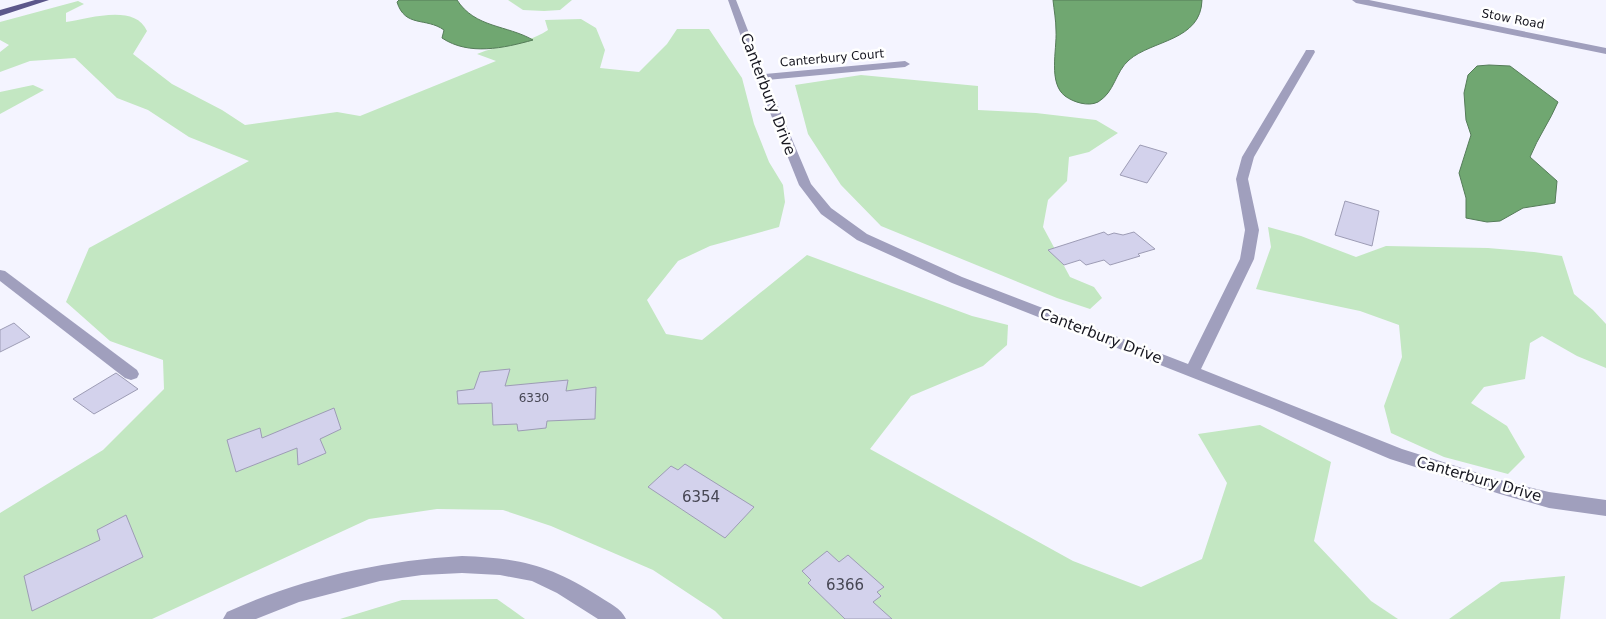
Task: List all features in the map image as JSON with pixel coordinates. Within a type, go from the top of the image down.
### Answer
[{"type":"main road","points":[[0,13],[45,0]]},
{"type":"street","name":"Canterbury Drive","points":[[732,0],[805,185],[813,197],[839,221],[881,247],[957,280],[1192,371],[1396,454],[1454,474],[1549,500],[1606,508]]},
{"type":"street","name":"Stow Road","points":[[1356,0],[1606,50]]},
{"type":"street","points":[[1192,371],[1249,252],[1252,230],[1242,190],[1243,170],[1248,157],[1310,52]]},
{"type":"street","name":"Canterbury Court","points":[[761,77],[905,64]]},
{"type":"street","points":[[0,274],[131,374]]},
{"type":"street","points":[[234,619],[284,597],[357,577],[447,565],[487,565],[533,572],[574,591],[614,619]]},
{"type":"shaded area","points":[[399,0],[457,0],[464,9],[482,21],[533,40],[487,49],[475,49],[452,44],[442,38],[444,30],[405,16],[397,2]]},
{"type":"shaded area","points":[[508,0],[572,0],[560,10],[544,11],[523,10]]},
{"type":"shaded area","points":[[1053,0],[1202,0],[1200,14],[1185,32],[1139,53],[1129,60],[1104,98],[1090,104],[1076,102],[1068,98],[1060,90],[1057,83],[1054,66],[1056,27]]},
{"type":"shaded area","points":[[78,1],[84,4],[66,13],[66,22],[98,16],[122,15],[132,17],[141,22],[147,31],[133,54],[172,84],[222,110],[245,125],[337,112],[360,116],[496,61],[477,54],[539,35],[548,30],[545,20],[581,19],[596,28],[605,50],[600,68],[639,72],[667,44],[677,29],[709,29],[742,78],[754,124],[769,162],[783,185],[785,202],[779,227],[710,246],[678,261],[647,300],[666,334],[702,340],[807,255],[972,316],[1008,325],[1007,345],[983,366],[911,396],[870,449],[1073,561],[1141,587],[1202,559],[1227,483],[1198,434],[1260,425],[1331,462],[1314,541],[1371,601],[1398,619],[723,619],[715,611],[653,570],[551,526],[503,510],[437,509],[369,519],[152,619],[0,619],[0,513],[103,450],[164,389],[163,360],[110,341],[66,302],[89,248],[249,161],[189,137],[148,110],[117,98],[75,58],[30,61],[0,72],[0,52],[9,45],[0,40],[0,22]]},
{"type":"shaded area","points":[[1477,66],[1510,66],[1558,102],[1530,157],[1557,181],[1555,203],[1523,208],[1500,221],[1487,222],[1466,218],[1466,198],[1459,173],[1471,135],[1466,120],[1464,93],[1468,75]]},
{"type":"shaded area","points":[[861,75],[978,86],[978,110],[1036,113],[1096,120],[1118,133],[1089,152],[1069,157],[1067,181],[1048,200],[1043,227],[1070,277],[1094,287],[1102,298],[1090,309],[1057,298],[881,226],[841,185],[808,134],[795,85]]},
{"type":"shaded area","points":[[33,85],[44,90],[0,114],[0,92]]},
{"type":"shaded area","points":[[1268,227],[1301,236],[1356,257],[1386,246],[1488,248],[1562,256],[1574,294],[1606,324],[1606,368],[1577,356],[1542,336],[1530,343],[1525,379],[1484,387],[1471,403],[1507,426],[1525,457],[1508,474],[1444,457],[1391,433],[1384,406],[1402,357],[1399,325],[1360,311],[1256,289],[1271,247]]},
{"type":"shaded area","points":[[1565,576],[1560,619],[1449,619],[1501,582]]},
{"type":"shaded area","points":[[497,599],[525,619],[340,619],[402,600]]},
{"type":"building","points":[[1140,145],[1167,153],[1147,183],[1120,175]]},
{"type":"building","points":[[1345,201],[1379,211],[1372,246],[1335,235]]},
{"type":"building","points":[[1104,232],[1108,235],[1114,233],[1123,235],[1134,232],[1155,249],[1138,254],[1140,256],[1110,265],[1104,260],[1086,265],[1080,260],[1064,265],[1048,250]]},
{"type":"building","points":[[14,323],[30,337],[0,352],[0,330]]},
{"type":"building","points":[[510,369],[505,386],[568,380],[566,391],[596,387],[595,419],[547,421],[546,428],[518,431],[517,424],[493,425],[492,403],[458,404],[457,391],[474,389],[480,372]]},
{"type":"building","points":[[116,373],[138,389],[94,414],[73,399]]},
{"type":"building","points":[[334,408],[341,429],[320,439],[326,453],[298,465],[297,448],[236,472],[227,440],[260,428],[262,438]]},
{"type":"building","points":[[685,464],[754,507],[725,538],[648,487],[671,466],[678,470]]},
{"type":"building","points":[[126,515],[143,557],[32,611],[24,576],[100,540],[97,530]]},
{"type":"building","points":[[827,551],[839,562],[848,555],[884,587],[877,592],[881,596],[873,602],[892,619],[845,619],[808,583],[811,580],[802,571]]}]
